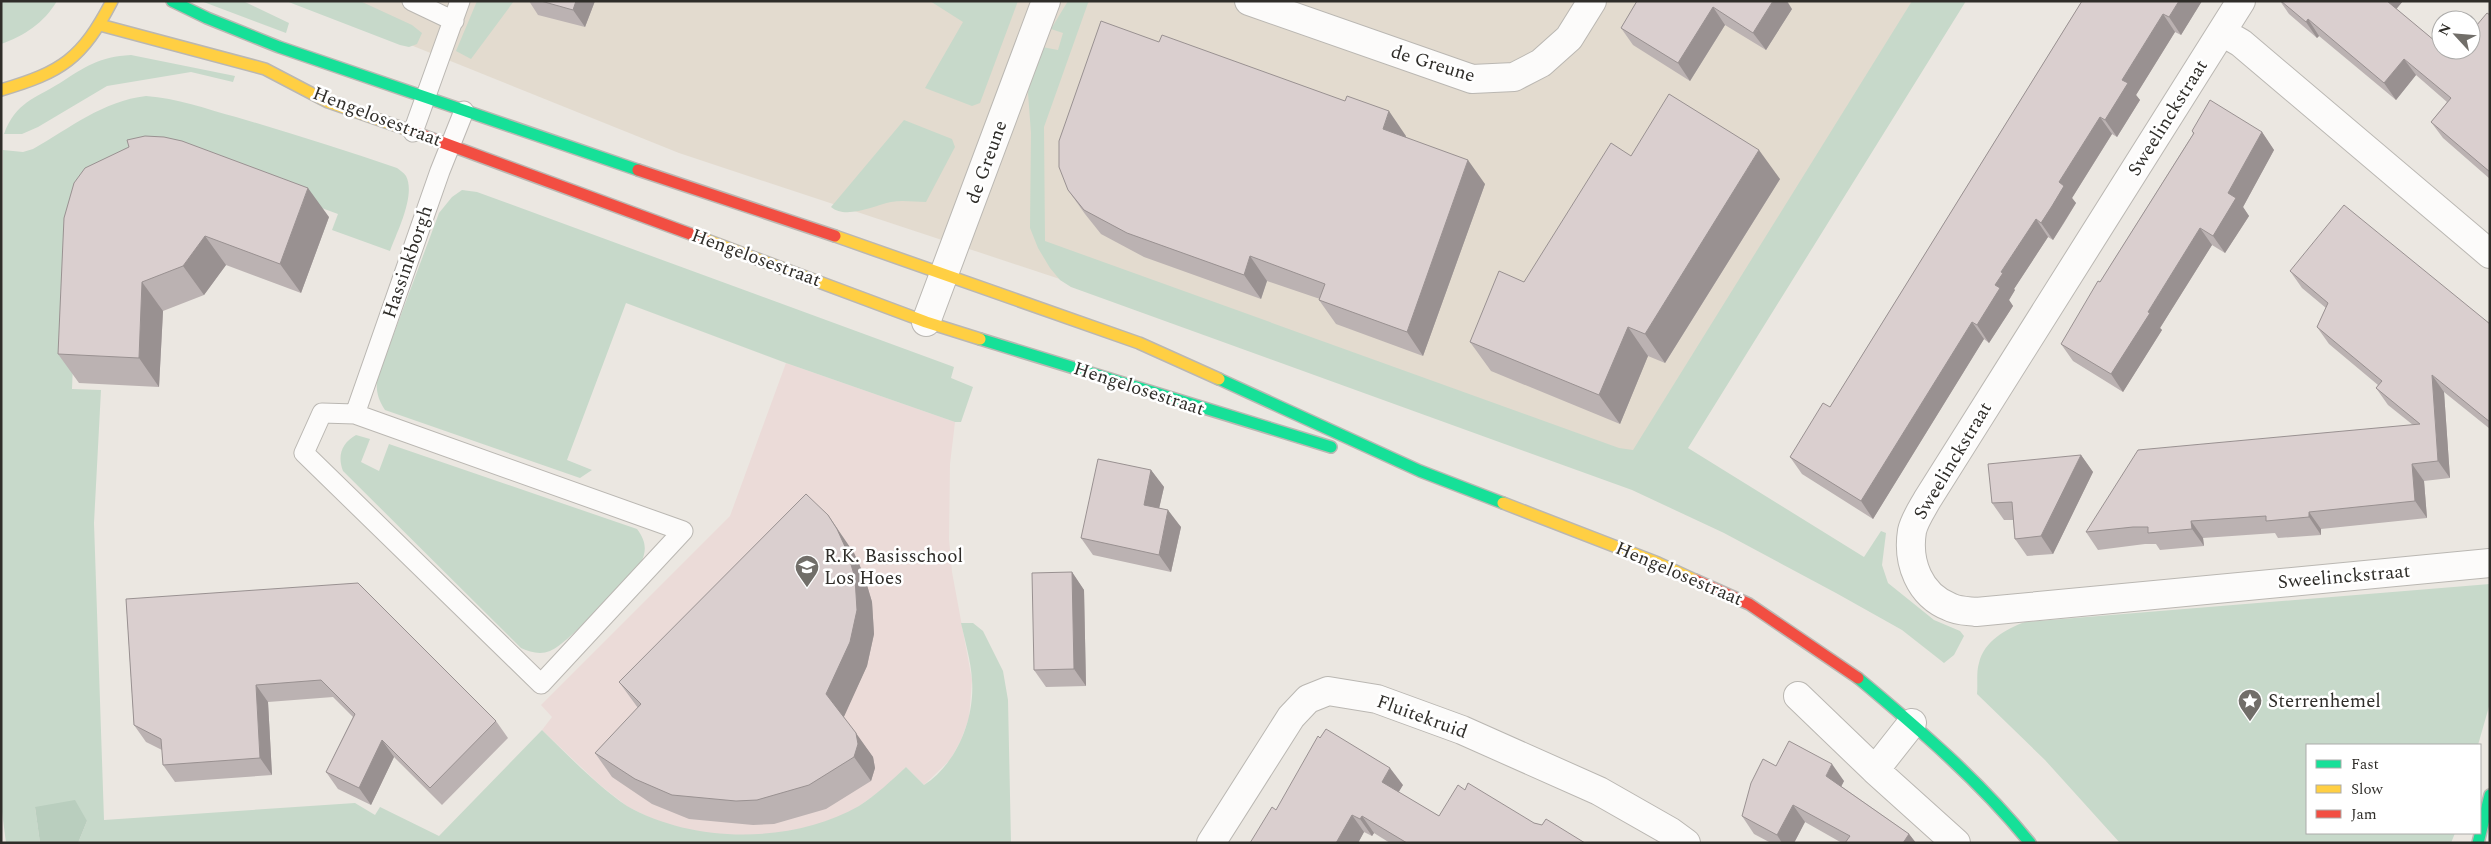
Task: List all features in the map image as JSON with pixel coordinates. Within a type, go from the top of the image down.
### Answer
[{"type":"main road","points":[[1,90],[49,74],[77,54],[100,25],[112,1]]},
{"type":"main road","name":"Hengelosestraat","points":[[172,1],[267,45],[426,96],[464,111],[945,273],[1139,343],[1420,471],[1658,563],[1749,604],[1845,667],[1912,723],[2002,808],[2030,843]]},
{"type":"main road","name":"Hengelosestraat","points":[[100,25],[265,69],[328,102],[452,145],[926,322],[1251,424],[1420,471]]},
{"type":"main road","points":[[2481,831],[2490,795]]},
{"type":"street","name":"de Greune","points":[[926,322],[1046,1]]},
{"type":"street","name":"de Greune","points":[[1249,1],[1472,79],[1514,77],[1541,62],[1570,38],[1592,1]]},
{"type":"street","name":"Sweelinckstraat","points":[[2241,1],[1927,500],[1912,530],[1911,559],[1917,577],[1933,597],[1950,608],[1976,612],[2490,563]]},
{"type":"street","points":[[2222,32],[2241,43],[2490,254]]},
{"type":"street","name":"Fluitekruid","points":[[1211,843],[1290,717],[1308,699],[1328,691],[1377,699],[1462,730],[1599,791],[1671,832],[1686,843]]},
{"type":"street","points":[[1798,696],[1875,770],[1956,843]]},
{"type":"street","points":[[1875,770],[1912,723]]},
{"type":"lane","points":[[412,1],[454,21]]},
{"type":"lane","points":[[413,132],[460,1]]},
{"type":"lane","name":"Hassinkborgh","points":[[355,414],[440,171],[464,111]]},
{"type":"lane","points":[[322,413],[355,414],[683,531],[540,684],[304,453],[322,413]]},
{"type":"shaded area","points":[[310,1],[1929,1],[1637,470],[679,153],[366,27]]},
{"type":"shaded area","name":"R.K. Basisschool Los Hoes","points":[[786,363],[955,422],[950,464],[949,539],[952,572],[972,680],[969,718],[961,740],[950,760],[924,785],[906,767],[884,788],[858,807],[831,821],[802,832],[766,838],[731,839],[695,834],[661,823],[628,807],[600,785],[542,730],[552,717],[541,705],[730,516]]},
{"type":"green space","points":[[1,1],[57,1],[46,16],[33,28],[1,44]]},
{"type":"green space","points":[[201,1],[243,1],[289,23],[286,33]]},
{"type":"green space","points":[[286,1],[360,1],[412,25],[422,33],[417,44],[409,47],[400,45]]},
{"type":"green space","points":[[477,1],[514,1],[471,59],[456,51]]},
{"type":"green space","points":[[930,1],[1018,1],[980,103],[972,106],[925,88],[963,22]]},
{"type":"green space","points":[[1068,1],[1090,1],[1044,127],[1045,241],[1619,448],[1633,450],[1912,1],[1966,1],[1688,448],[1864,557],[1881,531],[1886,533],[1882,565],[1888,583],[1934,620],[1960,631],[1964,636],[1954,655],[1944,663],[1902,630],[1836,593],[1724,533],[1632,490],[1071,287],[1060,280],[1038,248],[1030,228],[1031,133],[1028,93],[1032,73],[1042,47],[1058,50],[1063,33],[1051,29]]},
{"type":"green space","points":[[131,55],[235,76],[233,82],[191,72],[107,86],[38,127],[22,134],[4,134],[14,115],[27,102],[93,63]]},
{"type":"green space","points":[[146,96],[180,101],[203,107],[397,168],[406,176],[409,193],[390,251],[332,230],[338,214],[196,162],[78,242],[72,389],[101,390],[94,523],[104,820],[355,803],[375,815],[380,807],[439,836],[542,730],[604,789],[627,806],[653,818],[682,827],[712,833],[774,833],[804,827],[833,818],[859,806],[906,767],[924,785],[946,765],[962,739],[970,709],[972,695],[971,673],[961,623],[973,623],[983,631],[1003,671],[1008,700],[1011,843],[78,843],[87,821],[35,807],[40,843],[6,843],[1,804],[3,150],[23,152],[33,149],[101,109],[115,103]]},
{"type":"green space","points":[[904,120],[952,139],[955,147],[926,202],[895,201],[852,212],[837,211],[831,207]]},
{"type":"green space","points":[[462,190],[477,192],[954,367],[951,378],[973,387],[961,422],[955,422],[786,363],[626,303],[567,460],[592,470],[580,478],[385,410],[378,395],[377,379],[439,213],[452,197]]},
{"type":"green space","points":[[356,435],[370,439],[361,462],[379,471],[389,444],[637,529],[645,546],[641,563],[583,625],[559,646],[543,653],[531,652],[521,648],[343,471],[341,465],[342,450],[347,442]]},
{"type":"green space","points":[[2490,584],[2490,703],[2478,744],[2306,744],[2306,834],[2455,834],[2451,843],[2120,843],[2045,760],[1977,694],[1978,667],[1986,648],[2003,632],[2025,622]]},
{"type":"green space","points":[[75,800],[87,821],[78,843],[40,843],[35,807]]},
{"type":"building","points":[[541,1],[576,1],[573,10]]},
{"type":"building","points":[[1637,1],[1773,1],[1753,33],[1713,7],[1678,63],[1621,28]]},
{"type":"building","points":[[2082,1],[2179,1],[2169,17],[2163,14],[2122,80],[2128,83],[2105,120],[2100,117],[2059,182],[2064,186],[2052,206],[2041,223],[2036,219],[2001,272],[2003,273],[1995,285],[2000,288],[1977,325],[1972,322],[1861,501],[1790,457],[1823,403],[1830,407]]},
{"type":"building","points":[[2281,1],[2387,1],[2431,38],[2431,60],[2481,60],[2481,20],[2487,13],[2490,15],[2490,172],[2431,122],[2451,98],[2404,59],[2384,83],[2308,19],[2306,22]]},
{"type":"building","points":[[1101,21],[1159,42],[1162,35],[1345,101],[1347,96],[1389,111],[1383,129],[1468,160],[1407,332],[1319,300],[1325,284],[1250,256],[1244,275],[1127,233],[1084,210],[1068,190],[1059,167],[1059,141]]},
{"type":"building","points":[[1669,94],[1759,150],[1645,334],[1628,327],[1599,395],[1470,342],[1499,271],[1524,282],[1611,143],[1631,156]]},
{"type":"building","points":[[2210,100],[2262,132],[2228,193],[2236,198],[2213,236],[2200,228],[2148,312],[2150,313],[2111,374],[2061,344],[2098,281],[2100,282],[2194,133],[2192,131]]},
{"type":"building","points":[[145,136],[164,137],[182,141],[308,188],[280,264],[205,236],[183,266],[142,282],[139,358],[58,354],[64,218],[74,183],[85,168],[129,147],[127,140]]},
{"type":"building","points":[[2344,205],[2490,324],[2490,422],[2432,375],[2438,461],[2412,464],[2415,501],[2309,512],[2309,517],[2266,521],[2266,516],[2191,521],[2192,529],[2148,533],[2148,527],[2133,527],[2086,532],[2138,450],[2420,424],[2376,388],[2382,381],[2317,327],[2328,303],[2290,271]]},
{"type":"building","points":[[2081,455],[2041,536],[2015,539],[2012,502],[1992,503],[1988,464]]},
{"type":"building","points":[[1098,459],[1151,470],[1144,505],[1168,510],[1159,555],[1081,538]]},
{"type":"building","points":[[806,494],[828,515],[837,529],[847,551],[855,578],[857,610],[850,642],[826,694],[856,733],[858,744],[854,757],[809,785],[757,800],[736,801],[672,795],[635,779],[595,753],[641,704],[619,682]]},
{"type":"building","points":[[1072,572],[1074,669],[1034,670],[1032,573]]},
{"type":"building","points":[[358,583],[496,721],[430,788],[382,740],[359,788],[326,772],[355,714],[321,680],[256,685],[260,758],[163,765],[161,739],[134,725],[126,599]]},
{"type":"building","points":[[1326,729],[1390,768],[1382,782],[1439,816],[1458,785],[1465,790],[1468,783],[1534,823],[1542,825],[1546,819],[1585,843],[1407,843],[1362,816],[1360,819],[1352,815],[1336,843],[1250,843],[1272,807],[1276,810],[1318,736],[1320,738]]},
{"type":"building","points":[[1789,741],[1832,764],[1826,776],[1909,834],[1903,843],[1845,843],[1850,836],[1793,805],[1777,835],[1742,816],[1751,783],[1763,759],[1776,766]]},
{"type":"traffic: fast","points":[[172,1],[207,18],[279,47],[638,170]]},
{"type":"traffic: fast","points":[[980,339],[1331,447]]},
{"type":"traffic: fast","points":[[1219,379],[1420,471],[1503,503]]},
{"type":"traffic: fast","points":[[1858,678],[1926,736],[1970,777],[2030,843]]},
{"type":"traffic: fast","points":[[2481,831],[2490,795]]},
{"type":"traffic: fast","points":[[2478,843],[2480,834]]},
{"type":"traffic: slow","points":[[1,90],[40,77],[68,61],[91,37],[112,1]]},
{"type":"traffic: slow","points":[[100,25],[265,69],[328,102],[414,132]]},
{"type":"traffic: slow","points":[[835,236],[1139,343],[1219,379]]},
{"type":"traffic: slow","points":[[704,239],[926,322],[980,339]]},
{"type":"traffic: slow","points":[[1503,503],[1658,563],[1695,580]]},
{"type":"traffic: jam","points":[[414,132],[704,239]]},
{"type":"traffic: jam","points":[[638,170],[835,236]]},
{"type":"traffic: jam","points":[[1695,580],[1749,604],[1858,678]]},
{"type":"place","name":"R.K. Basisschool Los Hoes","points":[[807,588]]},
{"type":"place","name":"Sterrenhemel","points":[[2250,722]]}]
